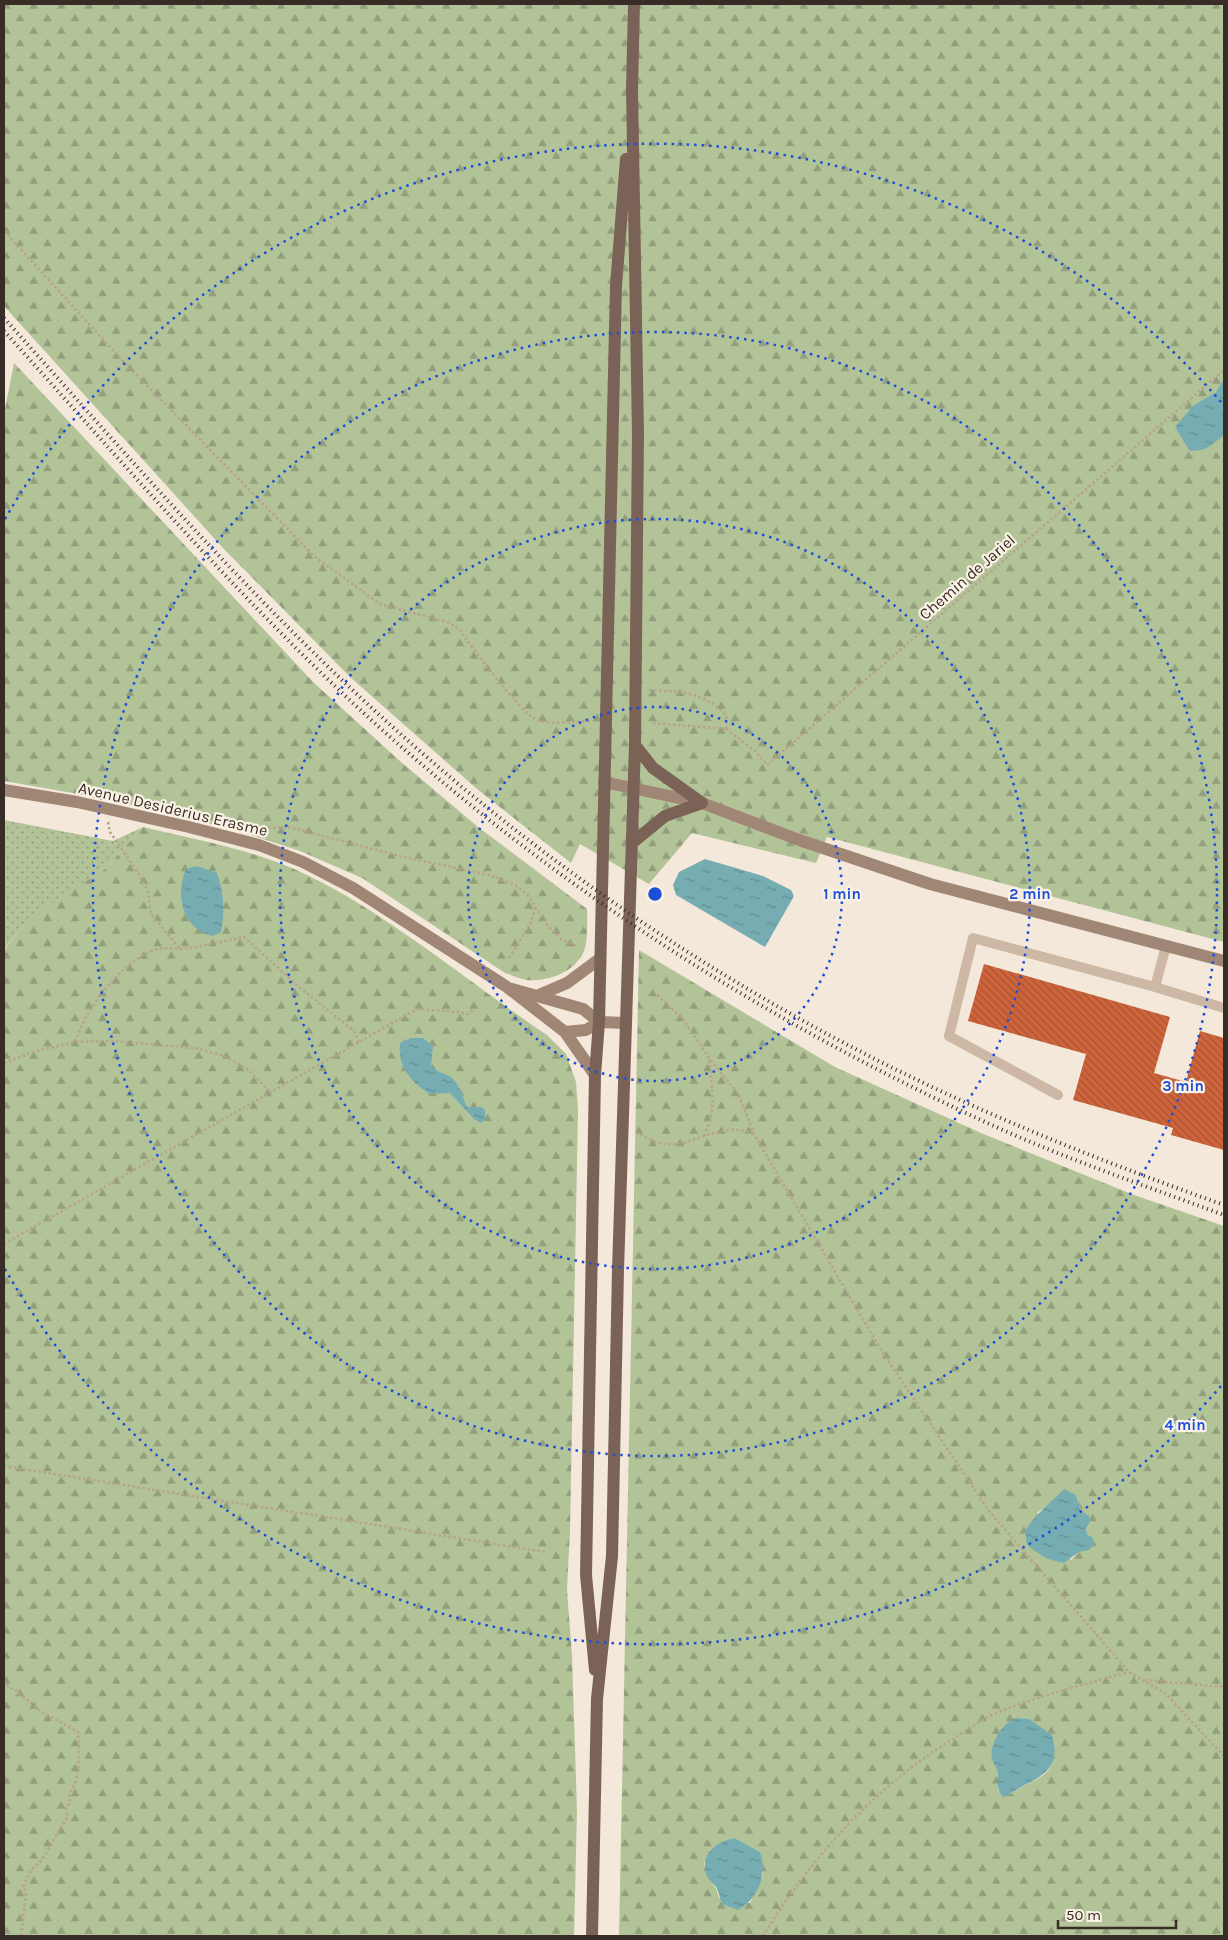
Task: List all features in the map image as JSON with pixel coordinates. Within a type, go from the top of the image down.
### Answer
[{"type":"main road","points":[[592,1936],[597,1699],[612,1556],[622,1124],[635,745],[638,434],[632,89],[634,4]]},
{"type":"main road","points":[[597,1699],[586,1575],[595,1075],[598,1022],[598,960],[600,942],[616,286],[632,89]]},
{"type":"main road","points":[[635,745],[653,768],[702,803]]},
{"type":"main road","points":[[604,782],[702,803],[868,864],[930,884],[1224,962]]},
{"type":"main road","name":"Avenue Desiderius Erasme","points":[[4,790],[104,808],[244,841],[303,862],[353,888],[507,987]]},
{"type":"main road","points":[[632,844],[665,816],[702,803]]},
{"type":"main road","points":[[539,995],[577,977],[598,960]]},
{"type":"main road","points":[[507,987],[583,1009],[598,1022]]},
{"type":"main road","points":[[507,987],[565,1032],[595,1075]]},
{"type":"main road","points":[[565,1032],[586,1030],[598,1022],[626,1023]]},
{"type":"lane","points":[[1058,1095],[949,1036],[973,938],[1155,986],[1224,1008]]},
{"type":"lane","points":[[1155,986],[1166,946]]},
{"type":"path","points":[[4,231],[121,358],[314,556],[380,604],[450,623],[460,630],[534,719],[544,722],[594,721]]},
{"type":"path","name":"Chemin de Jariel","points":[[726,729],[755,751],[767,765],[1224,370]]},
{"type":"path","points":[[635,689],[690,692],[713,702],[727,716],[726,729],[653,723]]},
{"type":"path","points":[[104,808],[110,832],[140,874],[148,892],[151,914],[180,949]]},
{"type":"path","points":[[244,841],[254,828],[289,827],[399,856],[490,875],[522,890],[547,925],[562,939],[578,947]]},
{"type":"path","points":[[509,958],[531,923],[535,906]]},
{"type":"path","points":[[76,1042],[79,1031],[116,977],[136,959],[158,949],[180,949],[244,937],[298,986],[354,1031],[359,1043]]},
{"type":"path","points":[[657,995],[683,1019],[709,1058],[740,1095],[754,1134],[881,1350],[989,1511],[1129,1672],[1166,1693],[1224,1756]]},
{"type":"path","points":[[4,1244],[359,1043],[417,1008],[468,1014],[475,1008]]},
{"type":"path","points":[[4,1063],[36,1051],[76,1042],[111,1041],[195,1048],[225,1056],[250,1071],[271,1093]]},
{"type":"path","points":[[704,1136],[712,1120],[714,1102],[709,1058]]},
{"type":"path","points":[[622,1124],[649,1140],[663,1144],[686,1144],[704,1136],[729,1129],[754,1134]]},
{"type":"path","points":[[4,1466],[546,1552]]},
{"type":"path","points":[[763,1936],[778,1911],[824,1852],[875,1797],[928,1754],[990,1716],[1050,1694],[1129,1672]]},
{"type":"path","points":[[1144,1680],[1224,1686]]},
{"type":"path","points":[[4,1681],[9,1688],[14,1689],[42,1712],[78,1732],[79,1755],[74,1787],[69,1794],[70,1803],[66,1808],[67,1817],[42,1860],[31,1870],[23,1888],[26,1893],[21,1936]]},
{"type":"green space","points":[[4,4],[1224,4],[1224,942],[827,837],[816,863],[692,833],[649,884],[580,844],[571,863],[477,789],[350,677],[222,547],[4,306]]},
{"type":"green space","points":[[14,363],[313,682],[401,762],[478,827],[587,909],[585,948],[576,963],[553,977],[536,980],[522,979],[505,973],[362,878],[300,851],[239,831],[107,799],[4,781],[4,414]]},
{"type":"green space","points":[[4,820],[113,841],[143,827],[105,869],[30,918],[4,949]]},
{"type":"green space","points":[[143,827],[247,852],[288,866],[338,891],[429,950],[547,1035],[566,1054],[576,1082],[578,1110],[570,1531],[567,1590],[572,1656],[577,1811],[574,1936],[4,1936],[4,950],[30,917],[105,869]]},
{"type":"green space","points":[[639,950],[835,1067],[981,1133],[1134,1195],[1224,1226],[1224,1936],[619,1936]],"holes":[[[1076,1495],[1081,1511],[1090,1522],[1086,1529],[1088,1535],[1079,1552],[1071,1560],[1037,1513],[1056,1499]],[[996,1737],[1054,1741],[1054,1754],[1048,1770],[1037,1779],[1011,1794],[998,1790],[998,1773],[992,1751]],[[735,1838],[760,1852],[763,1875],[750,1903],[719,1898],[716,1888],[707,1874],[704,1863]]]},
{"type":"water","points":[[1224,379],[1224,435],[1204,449],[1189,450],[1175,427],[1193,406],[1216,392]]},
{"type":"water","points":[[705,859],[763,876],[791,890],[794,896],[765,947],[676,895],[673,885],[679,872]]},
{"type":"water","points":[[197,866],[217,873],[221,888],[223,916],[221,932],[213,936],[202,932],[194,926],[184,910],[181,889],[183,879],[186,869]]},
{"type":"water","points":[[411,1038],[423,1038],[433,1046],[431,1066],[452,1078],[460,1090],[467,1107],[481,1107],[485,1110],[485,1118],[481,1123],[474,1119],[450,1093],[429,1094],[406,1072],[401,1059],[400,1043]]},
{"type":"water","points":[[1064,1489],[1076,1495],[1081,1511],[1089,1516],[1090,1522],[1086,1529],[1088,1535],[1093,1538],[1093,1546],[1089,1550],[1079,1552],[1064,1563],[1044,1557],[1027,1545],[1025,1531],[1038,1514]]},
{"type":"water","points":[[1016,1718],[1029,1719],[1052,1735],[1055,1752],[1054,1759],[1047,1771],[1042,1775],[1003,1797],[998,1788],[998,1772],[992,1759],[992,1753],[1001,1729]]},
{"type":"water","points":[[735,1838],[760,1852],[763,1869],[756,1893],[738,1910],[722,1904],[717,1889],[708,1878],[705,1869],[707,1856],[715,1846]]},
{"type":"building","points":[[984,964],[1170,1017],[1154,1073],[1186,1082],[1200,1031],[1224,1038],[1224,1150],[1171,1135],[1173,1128],[1073,1100],[1086,1054],[968,1021]]},
{"type":"railway","points":[[4,318],[189,524],[334,673],[441,769],[558,863],[682,948],[746,988],[877,1060],[962,1101],[1048,1138],[1224,1205]]},
{"type":"railway","points":[[4,331],[186,534],[329,680],[379,727],[447,786],[590,895],[665,946],[741,994],[820,1039],[900,1081],[981,1120],[1041,1146],[1224,1215]]}]
